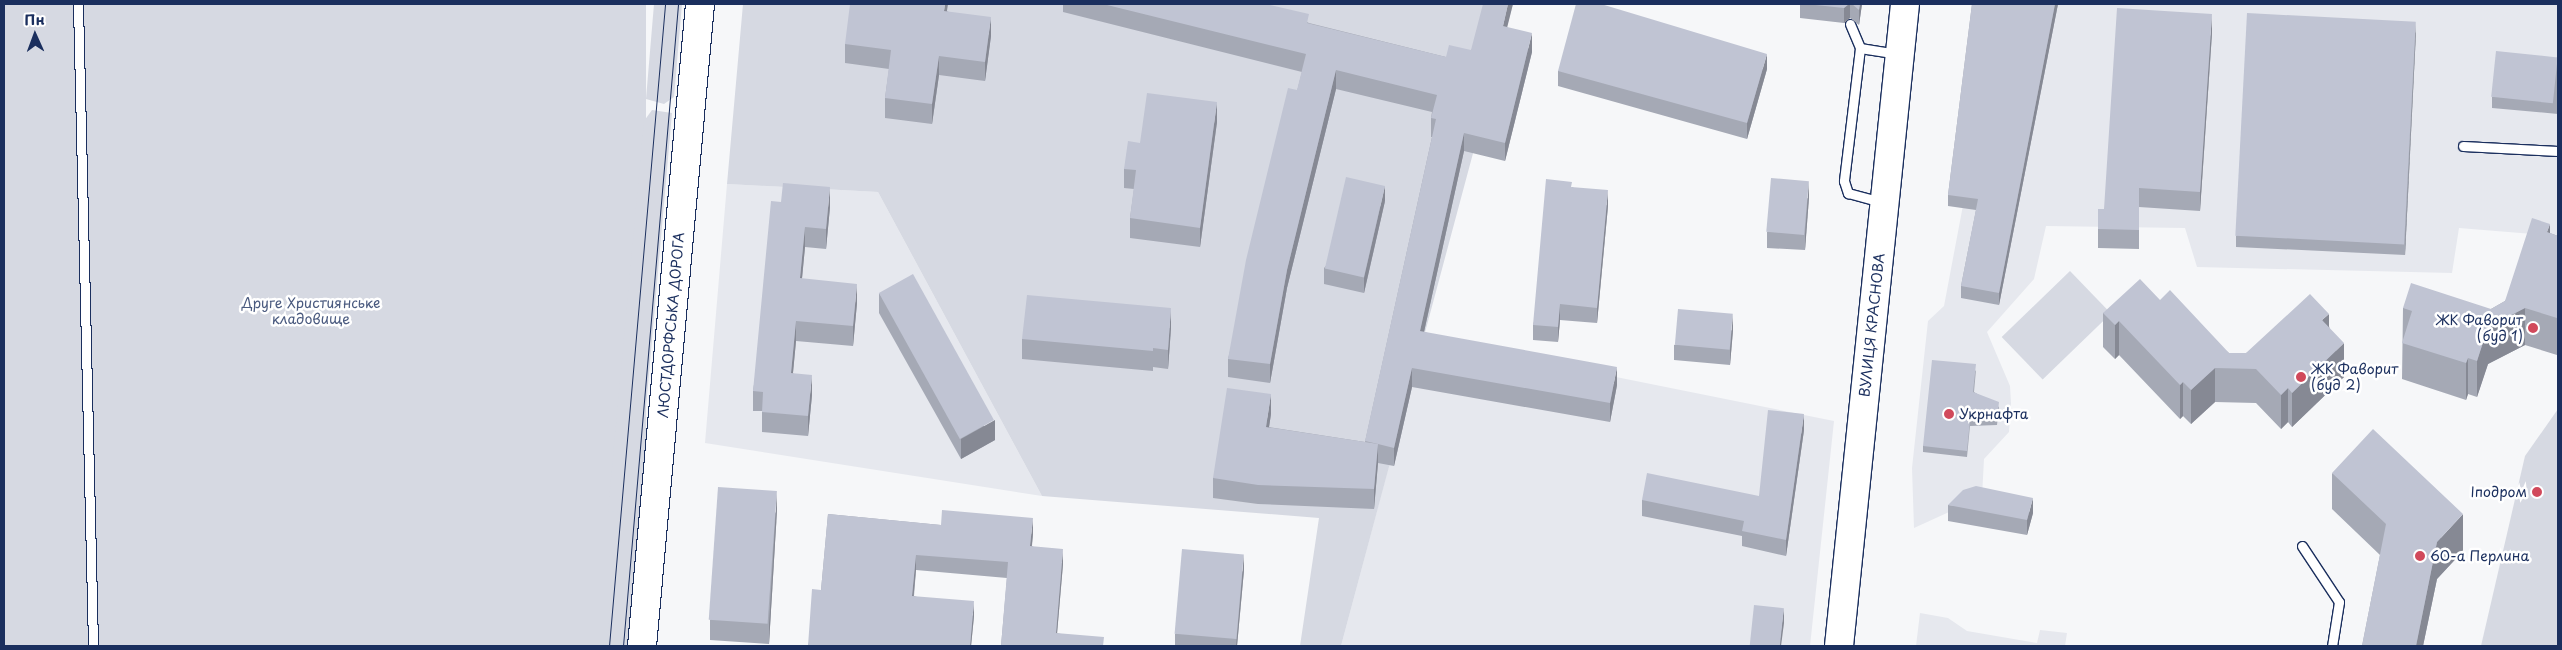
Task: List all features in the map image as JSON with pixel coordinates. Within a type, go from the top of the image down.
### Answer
[{"type":"main road","name":"ЛЮСТДОРФСЬКА ДОРОГА","points":[[642,646],[700,4]]},
{"type":"main road","name":"ВУЛИЦЯ КРАСНОВА","points":[[1839,646],[1905,4]]},
{"type":"lane","points":[[78,4],[93,646]]},
{"type":"lane","points":[[1850,24],[1860,48],[1844,181],[1848,193],[1858,199],[1885,203]]},
{"type":"lane","points":[[1860,48],[1900,55]]},
{"type":"lane","points":[[2464,146],[2558,151]]},
{"type":"lane","points":[[2302,546],[2339,602],[2332,646]]},
{"type":"shaded area","points":[[2001,4],[2558,4],[2558,236],[2459,228],[2452,273],[2197,267],[2185,228],[2046,226],[2034,279],[1987,332],[2010,386],[2011,403],[2009,432],[1984,459],[1982,497],[1914,528],[1912,468],[1928,321],[1944,306]]},
{"type":"shaded area","points":[[727,184],[878,192],[1042,496],[705,443]]},
{"type":"shaded area","points":[[1423,338],[1834,421],[1810,646],[1341,646]]},
{"type":"shaded area","points":[[1920,613],[1948,618],[1967,631],[2037,643],[2040,630],[2067,633],[2065,646],[1916,646]]},
{"type":"green space","name":"Друге Християнське кладовище","points":[[4,4],[646,4],[646,646],[4,646]]},
{"type":"green space","points":[[654,4],[682,4],[674,97],[664,104],[646,99]]},
{"type":"green space","points":[[743,4],[1513,4],[1341,646],[1300,646],[1319,518],[1042,496],[878,192],[727,184]]},
{"type":"green space","points":[[652,110],[672,113],[625,646],[596,646],[607,643],[618,512],[608,511],[644,121]]},
{"type":"green space","points":[[2070,271],[2111,313],[2043,379],[2002,337]]},
{"type":"green space","name":"Іподром","points":[[2558,409],[2558,646],[2481,646],[2525,456]]},
{"type":"building","points":[[850,4],[945,4],[944,11],[991,17],[985,62],[939,56],[932,104],[885,98],[891,50],[845,44]]},
{"type":"building","points":[[1103,4],[1266,4],[1309,14],[1307,23],[1446,57],[1449,45],[1471,50],[1483,4],[1508,4],[1503,26],[1532,33],[1505,143],[1464,133],[1420,331],[1617,367],[1610,403],[1412,368],[1394,448],[1365,441],[1436,119],[1431,118],[1437,95],[1336,70],[1287,270],[1270,364],[1228,359],[1246,260],[1288,88],[1297,90],[1306,54]]},
{"type":"building","points":[[1576,4],[1601,4],[1767,54],[1747,123],[1558,71]]},
{"type":"building","points":[[1806,4],[1849,4],[1844,8]]},
{"type":"building","points":[[1852,4],[1860,4],[1859,10]]},
{"type":"building","points":[[1972,4],[2055,4],[1999,293],[1961,286],[1978,199],[1948,195]]},
{"type":"building","points":[[2117,8],[2212,14],[2200,192],[2139,188],[2139,230],[2098,229],[2098,209],[2104,209]]},
{"type":"building","points":[[2247,13],[2416,22],[2404,245],[2235,236]]},
{"type":"building","points":[[2496,51],[2558,57],[2553,103],[2491,97]]},
{"type":"building","points":[[1147,93],[1217,102],[1200,228],[1130,218],[1136,170],[1124,169],[1128,141],[1140,143]]},
{"type":"building","points":[[1346,177],[1385,186],[1364,278],[1325,269]]},
{"type":"building","points":[[1771,178],[1809,181],[1804,235],[1766,232]]},
{"type":"building","points":[[1546,179],[1572,182],[1571,187],[1608,190],[1597,308],[1560,304],[1558,327],[1533,325]]},
{"type":"building","points":[[783,183],[830,187],[826,229],[805,227],[800,278],[857,284],[853,326],[796,321],[791,373],[812,375],[808,416],[762,412],[763,392],[753,391],[771,201],[781,202]]},
{"type":"building","points":[[2532,218],[2550,224],[2547,232],[2558,236],[2557,318],[2525,308],[2488,327],[2477,361],[2468,358],[2466,363],[2402,343],[2412,311],[2403,308],[2411,283],[2491,309],[2505,301]]},
{"type":"building","points":[[913,274],[994,420],[960,439],[879,293]]},
{"type":"building","points":[[2140,279],[2160,300],[2170,290],[2229,353],[2246,353],[2310,294],[2329,314],[2322,320],[2344,343],[2292,393],[2288,388],[2281,395],[2256,369],[2215,368],[2191,390],[2183,382],[2180,385],[2119,321],[2115,325],[2103,313]]},
{"type":"building","points":[[1027,295],[1171,308],[1168,350],[1153,348],[1153,351],[1022,339]]},
{"type":"building","points":[[1678,309],[1733,314],[1730,350],[1675,345]]},
{"type":"building","name":"Укрнафта","points":[[1932,360],[1976,364],[1973,392],[1999,402],[1997,420],[1970,420],[1967,451],[1923,446]]},
{"type":"building","points":[[1227,388],[1271,394],[1266,427],[1378,444],[1374,489],[1258,485],[1213,478]]},
{"type":"building","points":[[1768,410],[1804,414],[1786,540],[1742,531],[1744,521],[1642,500],[1647,473],[1759,496]]},
{"type":"building","name":"60-а Перлина","points":[[2373,429],[2463,514],[2437,542],[2416,646],[2362,646],[2386,524],[2332,473]]},
{"type":"building","points":[[1976,486],[2033,498],[2027,520],[1948,505],[1963,490]]},
{"type":"building","points":[[718,487],[777,491],[768,624],[709,620]]},
{"type":"building","points":[[942,510],[1033,518],[1030,546],[1063,549],[1056,633],[1104,637],[1103,646],[1001,646],[1008,562],[916,555],[912,596],[974,601],[970,646],[808,646],[812,589],[821,590],[828,514],[941,525]]},
{"type":"building","points":[[1182,549],[1244,554],[1236,639],[1175,634]]},
{"type":"building","points":[[1754,605],[1784,608],[1780,646],[1750,646]]},
{"type":"tram line","points":[[609,646],[665,4]]},
{"type":"tram line","points":[[623,646],[678,4]]},
{"type":"place","name":"ЖК Фаворит (буд 1)","points":[[2533,328]]},
{"type":"place","name":"ЖК Фаворит (буд 2)","points":[[2301,377]]},
{"type":"place","name":"Укрнафта","points":[[1949,414]]},
{"type":"place","name":"Іподром","points":[[2537,492]]},
{"type":"place","name":"60-а Перлина","points":[[2420,556]]}]
